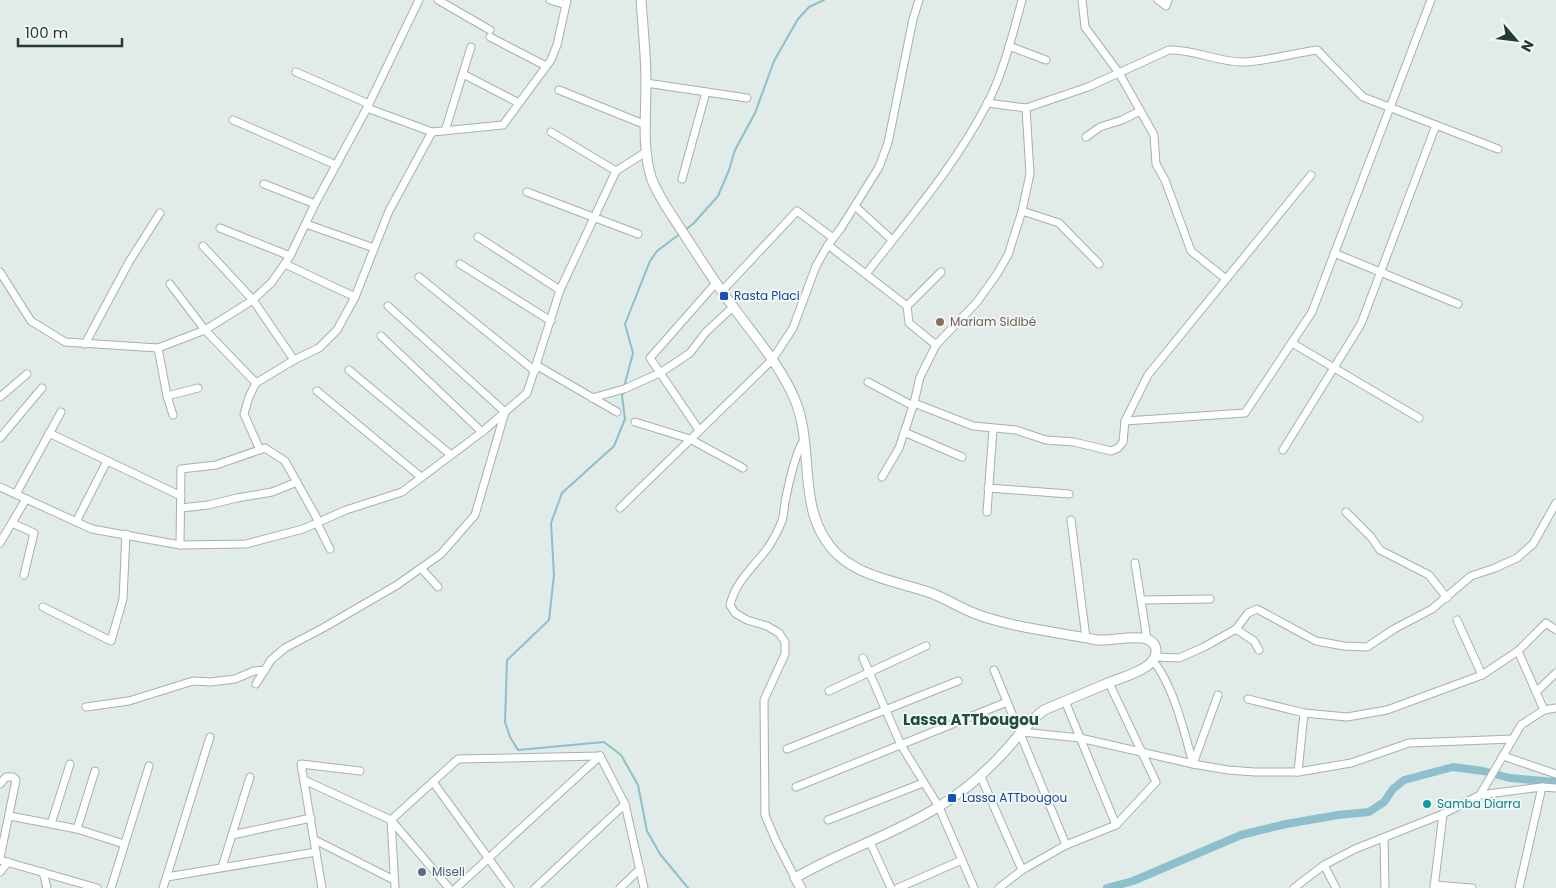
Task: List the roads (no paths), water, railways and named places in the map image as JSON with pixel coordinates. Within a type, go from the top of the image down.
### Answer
[{"type":"street","points":[[0,272],[31,322],[65,342],[158,348],[205,330],[253,300],[272,282],[290,256],[315,204],[368,106],[419,0]]},
{"type":"street","points":[[438,0],[490,34],[546,66]]},
{"type":"street","points":[[296,72],[368,106],[432,132],[502,125],[546,66],[557,45],[566,2],[550,0]]},
{"type":"street","points":[[641,0],[646,83],[646,152],[652,180],[671,214],[716,283],[787,382],[796,402],[804,440],[808,490],[813,514],[819,529],[828,543],[838,555],[853,566],[881,578],[932,593],[975,614],[1003,622],[1086,638],[1109,641],[1136,638],[1147,639],[1154,644],[1157,651],[1154,659],[1138,672],[1044,710],[1034,718],[1004,752],[980,775],[939,807],[795,878]]},
{"type":"street","points":[[620,508],[772,360],[793,328],[816,266],[880,167],[888,143],[913,19],[919,0]]},
{"type":"street","points":[[866,274],[944,174],[988,103],[1009,46],[1022,0]]},
{"type":"street","points":[[1082,0],[1085,27],[1119,73],[1154,135],[1156,164],[1165,180],[1191,250],[1226,279]]},
{"type":"street","points":[[1158,0],[1166,6],[1168,0]]},
{"type":"street","points":[[1125,421],[1245,413],[1312,312],[1431,0]]},
{"type":"street","points":[[1009,46],[1046,60]]},
{"type":"street","points":[[445,131],[471,47]]},
{"type":"street","points":[[988,103],[1026,108],[1088,87],[1169,50],[1182,49],[1244,62],[1317,50],[1363,97],[1498,149]]},
{"type":"street","points":[[463,74],[519,103]]},
{"type":"street","points":[[646,83],[747,98]]},
{"type":"street","points":[[559,90],[646,125]]},
{"type":"street","points":[[682,179],[706,92]]},
{"type":"street","points":[[882,476],[899,448],[920,377],[936,346],[977,302],[1008,255],[1022,210],[1030,174],[1026,108]]},
{"type":"street","points":[[1086,137],[1100,127],[1122,120],[1140,111]]},
{"type":"street","points":[[232,120],[336,165]]},
{"type":"street","points":[[1283,450],[1362,324],[1436,125]]},
{"type":"street","points":[[260,450],[244,414],[256,383],[294,360],[319,348],[337,330],[354,297],[389,211],[432,132]]},
{"type":"street","points":[[551,132],[616,171]]},
{"type":"street","points":[[0,487],[92,529],[180,545],[246,544],[303,530],[346,510],[402,492],[482,432],[527,393],[560,290],[616,171],[646,152]]},
{"type":"street","points":[[868,382],[913,404],[973,426],[1016,430],[1046,440],[1074,442],[1111,451],[1118,448],[1123,442],[1125,421],[1148,374],[1311,175]]},
{"type":"street","points":[[264,184],[315,204]]},
{"type":"street","points":[[527,192],[638,234]]},
{"type":"street","points":[[855,206],[892,240]]},
{"type":"street","points":[[1022,210],[1059,223],[1099,264]]},
{"type":"street","points":[[722,291],[797,211],[833,238]]},
{"type":"street","points":[[85,344],[129,262],[160,213]]},
{"type":"street","points":[[306,224],[374,248]]},
{"type":"street","points":[[220,228],[290,256]]},
{"type":"street","points":[[478,237],[560,290]]},
{"type":"street","points":[[828,245],[907,306],[909,323],[936,346]]},
{"type":"street","points":[[203,246],[253,300],[294,360]]},
{"type":"street","points":[[1334,253],[1458,304]]},
{"type":"street","points":[[285,264],[354,297]]},
{"type":"street","points":[[460,264],[551,321]]},
{"type":"street","points":[[907,306],[941,272]]},
{"type":"street","points":[[420,277],[536,368],[617,412]]},
{"type":"street","points":[[699,430],[650,358],[716,283]]},
{"type":"street","points":[[170,284],[205,330],[256,383]]},
{"type":"street","points":[[388,306],[505,412]]},
{"type":"street","points":[[592,398],[624,388],[660,373],[690,353],[706,332],[733,306]]},
{"type":"street","points":[[381,336],[482,432]]},
{"type":"street","points":[[1292,342],[1419,418]]},
{"type":"street","points":[[158,348],[167,396],[173,415]]},
{"type":"street","points":[[349,370],[451,455]]},
{"type":"street","points":[[0,397],[27,374]]},
{"type":"street","points":[[0,438],[42,388]]},
{"type":"street","points":[[167,396],[198,388]]},
{"type":"street","points":[[317,391],[421,477]]},
{"type":"street","points":[[16,494],[61,412]]},
{"type":"street","points":[[256,684],[271,660],[285,648],[331,624],[397,585],[442,554],[475,515],[505,412]]},
{"type":"street","points":[[635,422],[690,439],[743,468]]},
{"type":"street","points":[[987,512],[993,429]]},
{"type":"street","points":[[904,432],[962,456]]},
{"type":"street","points":[[49,433],[181,496]]},
{"type":"street","points":[[802,888],[776,841],[765,815],[764,700],[785,654],[785,642],[779,634],[767,626],[747,620],[735,613],[730,605],[733,592],[743,576],[773,541],[783,519],[785,501],[794,466],[804,440]]},
{"type":"street","points":[[180,545],[181,469],[216,465],[265,448],[285,461],[318,522],[330,549]]},
{"type":"street","points":[[76,522],[107,461]]},
{"type":"street","points":[[181,508],[208,505],[272,492],[297,482]]},
{"type":"street","points":[[988,488],[1068,494]]},
{"type":"street","points":[[0,543],[26,499]]},
{"type":"street","points":[[1154,659],[1179,658],[1204,647],[1236,629],[1248,613],[1257,609],[1316,641],[1344,646],[1367,647],[1432,610],[1471,576],[1517,558],[1533,544],[1556,503]]},
{"type":"street","points":[[1346,512],[1371,537],[1380,550],[1428,575],[1447,598]]},
{"type":"street","points":[[1071,520],[1086,638]]},
{"type":"street","points":[[12,523],[34,533],[24,575]]},
{"type":"street","points":[[43,607],[111,641],[123,599],[126,534]]},
{"type":"street","points":[[1135,563],[1147,639]]},
{"type":"street","points":[[421,568],[438,587]]},
{"type":"street","points":[[1140,600],[1210,600]]},
{"type":"street","points":[[1457,620],[1482,675]]},
{"type":"street","points":[[1248,699],[1304,713],[1347,717],[1387,710],[1482,675],[1518,651],[1546,622],[1556,630]]},
{"type":"street","points":[[1236,629],[1254,641],[1259,650]]},
{"type":"street","points":[[829,691],[926,646]]},
{"type":"street","points":[[1518,651],[1544,710]]},
{"type":"street","points":[[863,658],[901,745],[939,807],[974,888]]},
{"type":"street","points":[[1154,659],[1162,672],[1184,730],[1193,764]]},
{"type":"street","points":[[86,707],[129,701],[194,681],[211,682],[265,670]]},
{"type":"street","points":[[994,670],[1021,732],[1066,846]]},
{"type":"street","points":[[1536,692],[1556,673]]},
{"type":"street","points":[[787,749],[958,681]]},
{"type":"street","points":[[999,888],[1022,870],[1066,846],[1116,825],[1156,782],[1109,683]]},
{"type":"street","points":[[1193,764],[1218,695]]},
{"type":"street","points":[[1064,701],[1116,825]]},
{"type":"street","points":[[796,787],[1007,702]]},
{"type":"street","points":[[1480,795],[1521,725],[1544,710],[1556,708]]},
{"type":"street","points":[[1298,772],[1304,713]]},
{"type":"street","points":[[1021,732],[1080,738],[1193,764],[1228,770],[1298,772],[1351,763],[1409,743],[1513,739]]},
{"type":"street","points":[[163,888],[210,737]]},
{"type":"street","points":[[391,820],[458,759],[600,756]]},
{"type":"street","points":[[600,756],[625,804],[644,888]]},
{"type":"street","points":[[456,888],[600,756]]},
{"type":"street","points":[[1503,756],[1556,774]]},
{"type":"street","points":[[51,824],[70,764]]},
{"type":"street","points":[[322,888],[301,764],[360,771]]},
{"type":"street","points":[[111,888],[149,766]]},
{"type":"street","points":[[77,829],[95,772]]},
{"type":"street","points":[[980,775],[1022,870]]},
{"type":"street","points":[[0,784],[6,777],[14,777],[16,780],[0,859],[96,888]]},
{"type":"street","points":[[222,867],[250,777]]},
{"type":"street","points":[[304,780],[391,820],[449,888]]},
{"type":"street","points":[[433,782],[510,888]]},
{"type":"street","points":[[828,820],[924,783]]},
{"type":"street","points":[[1519,888],[1542,787]]},
{"type":"street","points":[[1294,888],[1324,865],[1355,848],[1443,814],[1480,795],[1542,787],[1556,788]]},
{"type":"street","points":[[535,888],[625,804]]},
{"type":"street","points":[[1443,814],[1434,886],[1472,888]]},
{"type":"street","points":[[10,816],[77,829],[124,844]]},
{"type":"street","points":[[232,835],[311,818]]},
{"type":"street","points":[[391,820],[395,888]]},
{"type":"street","points":[[1384,838],[1385,888]]},
{"type":"street","points":[[315,840],[394,880]]},
{"type":"street","points":[[870,842],[891,888]]},
{"type":"street","points":[[167,877],[316,852]]},
{"type":"street","points":[[898,888],[962,860]]},
{"type":"street","points":[[0,872],[8,862]]},
{"type":"street","points":[[1324,865],[1336,888]]},
{"type":"street","points":[[620,888],[640,869]]},
{"type":"street","points":[[43,872],[47,888]]},
{"type":"waterway","points":[[685,230],[693,224],[718,196],[735,150],[755,113],[774,61],[798,19],[809,7],[824,0]]},
{"type":"waterway","points":[[624,387],[633,353],[625,324],[650,261],[657,251],[681,233]]},
{"type":"waterway","points":[[623,391],[625,419],[614,446],[562,493],[551,523],[554,575],[549,620],[507,660],[505,722],[510,737],[518,750],[604,742],[621,755],[638,785],[647,831],[660,854],[688,888]]},
{"type":"waterway","points":[[1107,888],[1133,881],[1241,835],[1286,824],[1369,812],[1384,802],[1393,789],[1404,780],[1453,767],[1483,771],[1510,778],[1556,782]]},
{"type":"place","name":"Rasta Placi","points":[[724,296]]},
{"type":"place","name":"Mariam Sidibé","points":[[940,322]]},
{"type":"place","name":"Lassa ATTbougou","points":[[952,798]]},
{"type":"place","name":"Samba Diarra","points":[[1427,804]]},
{"type":"place","name":"Miseli","points":[[422,872]]},
{"type":"district","name":"Lassa ATTbougou","points":[[971,720]]}]
